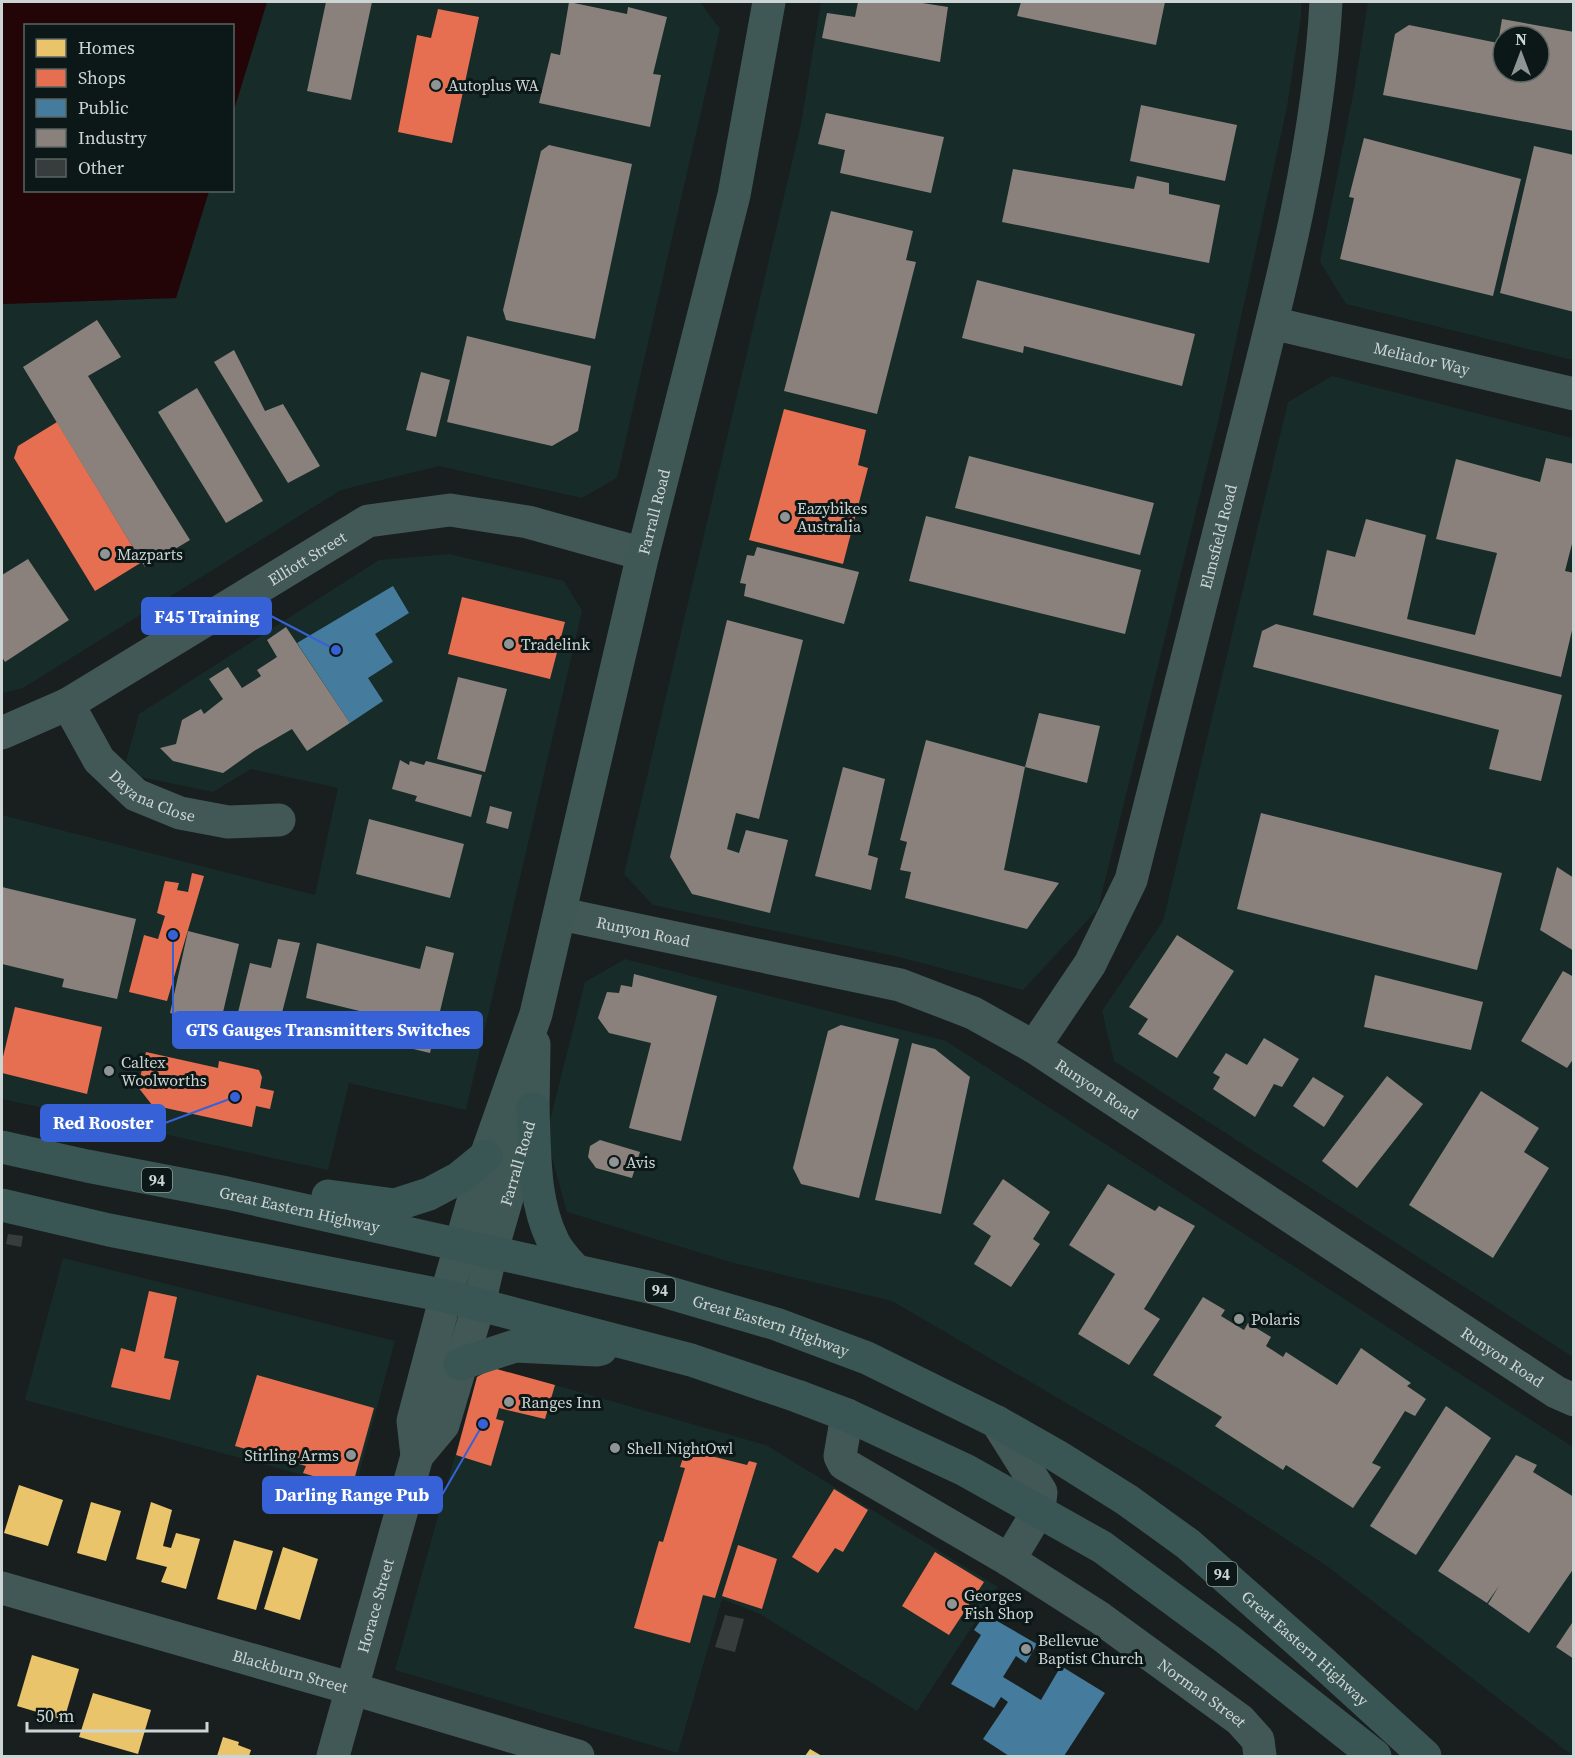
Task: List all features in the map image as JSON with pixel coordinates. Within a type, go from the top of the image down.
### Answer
[{"type":"highway","points":[[533,1109],[537,1186],[542,1212],[554,1244],[576,1271]]},
{"type":"highway","name":"Great Eastern Highway","points":[[2,1147],[227,1193],[653,1288],[776,1324],[867,1358],[997,1422],[1127,1500],[1188,1544],[1425,1756]]},
{"type":"highway","points":[[227,1193],[306,1193],[395,1205],[429,1194],[459,1178],[486,1156]]},
{"type":"highway","points":[[2,1204],[109,1230],[479,1304],[691,1360],[847,1415],[965,1470],[1102,1547],[1227,1639],[1375,1756]]},
{"type":"highway","points":[[460,1364],[515,1346],[597,1350],[622,1342]]},
{"type":"main road","name":"Farrall Road","points":[[446,1296],[486,1156],[534,1021],[561,914],[643,554],[734,195],[769,2]]},
{"type":"main road","name":"Farrall Road","points":[[479,1304],[491,1253],[533,1109],[534,1021]]},
{"type":"street","name":"Elmsfield Road","points":[[1034,1047],[1090,964],[1131,880],[1272,323],[1303,176],[1323,51],[1326,2]]},
{"type":"street","name":"Meliador Way","points":[[1272,323],[1574,394]]},
{"type":"street","name":"Elliott Street","points":[[2,733],[68,704],[368,521],[450,510],[528,522],[643,554]]},
{"type":"street","name":"Dayana Close","points":[[68,704],[99,760],[136,795],[180,813],[228,822],[279,820]]},
{"type":"street","name":"Runyon Road","points":[[561,914],[900,985],[973,1013],[1034,1047],[1556,1392],[1574,1400]]},
{"type":"street","name":"Horace Street","points":[[333,1756],[417,1456],[413,1421],[446,1296]]},
{"type":"street","name":"Horace Street","points":[[417,1456],[442,1425],[479,1304]]},
{"type":"street","name":"Norman Street","points":[[847,1415],[840,1456],[844,1464],[1009,1560],[1100,1618],[1240,1720],[1258,1740],[1260,1756]]},
{"type":"street","points":[[997,1422],[1041,1492],[1039,1510],[1009,1560]]},
{"type":"street","name":"Blackburn Street","points":[[2,1588],[578,1756]]},
{"type":"shaded area","points":[[2,2],[267,2],[234,110],[234,24],[24,24],[24,192],[209,192],[176,298],[2,304]]},
{"type":"shaded area","points":[[267,2],[700,2],[720,29],[617,478],[582,498],[439,466],[341,490],[23,688],[2,693],[2,304],[176,298],[209,192],[234,192],[234,110]]},
{"type":"shaded area","points":[[821,2],[1301,2],[1301,17],[1287,107],[1219,418],[1098,909],[1023,990],[899,957],[653,905],[624,874],[801,124]]},
{"type":"shaded area","points":[[1368,2],[1573,2],[1573,360],[1346,304],[1320,262],[1354,90]]},
{"type":"shaded area","points":[[1332,376],[1573,438],[1573,1357],[1114,1061],[1102,1011],[1163,921],[1288,402]]},
{"type":"shaded area","points":[[449,554],[564,581],[582,611],[466,1110],[349,1083],[328,1170],[2,1099],[2,815],[315,895],[338,788],[251,769],[213,792],[141,777],[126,761],[139,714],[379,560]]},
{"type":"shaded area","points":[[625,959],[946,1041],[1573,1447],[1573,1756],[1327,1566],[1184,1472],[892,1301],[730,1262],[567,1212],[546,1136],[585,982]]},
{"type":"shaded area","points":[[63,1258],[395,1341],[355,1489],[25,1400]]},
{"type":"shaded area","points":[[477,1377],[555,1385],[766,1445],[998,1587],[917,1711],[760,1614],[722,1599],[678,1753],[395,1670]]},
{"type":"building: Homes","points":[[19,1485],[63,1500],[48,1546],[4,1533]]},
{"type":"building: Homes","points":[[91,1502],[121,1511],[106,1561],[77,1553]]},
{"type":"building: Homes","points":[[151,1502],[172,1510],[163,1546],[171,1548],[176,1533],[200,1539],[186,1589],[161,1582],[167,1567],[136,1559]]},
{"type":"building: Homes","points":[[234,1540],[273,1551],[256,1610],[217,1599]]},
{"type":"building: Homes","points":[[283,1547],[318,1559],[300,1620],[264,1609]]},
{"type":"building: Homes","points":[[32,1655],[79,1669],[64,1720],[17,1706]]},
{"type":"building: Homes","points":[[93,1693],[151,1710],[138,1754],[79,1737]]},
{"type":"building: Homes","points":[[223,1737],[239,1742],[238,1745],[251,1750],[249,1756],[217,1756]]},
{"type":"building: Homes","points":[[810,1749],[822,1756],[805,1756]]},
{"type":"building: Shops","name":"Autoplus WA","points":[[438,9],[479,17],[452,143],[398,132],[417,35],[431,38]]},
{"type":"building: Shops","points":[[784,409],[866,430],[858,465],[868,468],[843,564],[749,540]]},
{"type":"building: Shops","points":[[57,422],[142,562],[95,591],[14,458],[18,446]]},
{"type":"building: Shops","points":[[462,597],[565,622],[550,679],[448,654]]},
{"type":"building: Shops","points":[[192,873],[204,876],[167,1001],[129,992],[144,935],[158,939],[165,916],[157,913],[165,881],[179,883],[177,890],[188,892]]},
{"type":"building: Shops","points":[[15,1007],[102,1027],[87,1094],[2,1073],[2,1061]]},
{"type":"building: Shops","points":[[146,1052],[218,1068],[219,1061],[259,1070],[262,1077],[260,1088],[274,1091],[270,1109],[256,1106],[252,1127],[152,1105],[138,1087]]},
{"type":"building: Shops","points":[[149,1291],[177,1297],[164,1358],[179,1361],[170,1400],[111,1387],[121,1348],[135,1352]]},
{"type":"building: Shops","points":[[493,1368],[555,1385],[545,1419],[499,1408],[496,1419],[504,1421],[491,1466],[456,1455],[477,1377]]},
{"type":"building: Shops","points":[[257,1375],[374,1408],[354,1480],[342,1476],[340,1484],[303,1473],[306,1466],[235,1446]]},
{"type":"building: Shops","points":[[687,1446],[696,1448],[695,1452],[747,1465],[749,1461],[757,1463],[715,1598],[703,1595],[690,1643],[634,1628],[659,1541],[663,1542],[685,1468],[680,1467]]},
{"type":"building: Shops","points":[[834,1489],[868,1510],[843,1552],[835,1548],[818,1573],[792,1557]]},
{"type":"building: Shops","points":[[738,1545],[777,1559],[762,1609],[722,1596]]},
{"type":"building: Shops","points":[[935,1552],[984,1582],[949,1635],[902,1606]]},
{"type":"building: Public","points":[[393,586],[409,613],[375,634],[393,662],[368,678],[383,701],[350,723],[297,643]]},
{"type":"building: Public","points":[[985,1614],[1037,1644],[1026,1663],[1016,1656],[1003,1677],[1041,1700],[1061,1666],[1105,1693],[1064,1756],[1009,1756],[983,1739],[1008,1702],[1001,1697],[994,1708],[951,1684],[981,1635],[974,1630]]},
{"type":"building: Industry","points":[[326,2],[372,2],[351,100],[307,91]]},
{"type":"building: Industry","points":[[569,2],[627,14],[628,7],[667,17],[653,74],[661,75],[650,127],[539,103],[551,53],[560,55]]},
{"type":"building: Industry","points":[[858,2],[916,2],[948,7],[940,62],[822,38],[827,13],[855,17]]},
{"type":"building: Industry","points":[[1021,2],[1165,2],[1156,45],[1017,16]]},
{"type":"building: Industry","points":[[1502,19],[1530,24],[1501,24]]},
{"type":"building: Industry","points":[[1409,25],[1491,42],[1491,84],[1551,84],[1551,28],[1574,32],[1574,131],[1383,95],[1395,34]]},
{"type":"building: Industry","points":[[1141,105],[1237,125],[1225,181],[1130,161]]},
{"type":"building: Industry","points":[[826,113],[944,137],[931,193],[840,173],[845,150],[818,144]]},
{"type":"building: Industry","points":[[1364,138],[1521,179],[1493,296],[1340,259],[1354,198],[1349,197]]},
{"type":"building: Industry","points":[[549,145],[632,164],[595,339],[506,320],[503,310],[541,151]]},
{"type":"building: Industry","points":[[1534,146],[1574,155],[1574,312],[1500,293]]},
{"type":"building: Industry","points":[[1013,169],[1134,189],[1137,176],[1169,183],[1169,194],[1220,205],[1209,263],[1002,222]]},
{"type":"building: Industry","points":[[831,211],[913,231],[906,260],[916,262],[877,414],[784,391]]},
{"type":"building: Industry","points":[[977,280],[1195,334],[1182,386],[1024,346],[1023,353],[962,338]]},
{"type":"building: Industry","points":[[97,320],[121,357],[88,376],[190,540],[145,567],[23,367]]},
{"type":"building: Industry","points":[[467,336],[591,366],[578,431],[552,446],[447,422]]},
{"type":"building: Industry","points":[[234,350],[265,411],[283,404],[320,466],[288,483],[214,362]]},
{"type":"building: Industry","points":[[421,372],[450,380],[436,437],[406,430]]},
{"type":"building: Industry","points":[[197,388],[263,501],[226,523],[158,412]]},
{"type":"building: Industry","points":[[969,456],[1154,503],[1140,555],[955,508]]},
{"type":"building: Industry","points":[[1546,458],[1574,464],[1574,536],[1565,571],[1574,573],[1574,622],[1561,677],[1313,615],[1327,550],[1355,557],[1366,519],[1426,535],[1407,619],[1475,635],[1497,553],[1436,539],[1456,459],[1540,482]]},
{"type":"building: Industry","points":[[926,516],[1141,570],[1125,634],[909,581]]},
{"type":"building: Industry","points":[[757,547],[859,572],[844,624],[744,596],[746,584],[740,583],[747,555],[754,556]]},
{"type":"building: Industry","points":[[28,559],[69,620],[5,662],[2,657],[2,575]]},
{"type":"building: Industry","points":[[727,620],[803,640],[759,819],[736,813],[727,849],[739,853],[746,830],[788,840],[770,913],[692,894],[670,857]]},
{"type":"building: Industry","points":[[1276,624],[1562,695],[1541,781],[1489,769],[1499,730],[1253,667],[1262,631]]},
{"type":"building: Industry","points":[[286,627],[350,723],[307,751],[292,729],[254,751],[223,773],[173,761],[160,748],[176,744],[182,720],[201,709],[204,714],[223,699],[209,679],[228,667],[242,688],[261,676],[257,670],[277,657],[267,640]]},
{"type":"building: Industry","points":[[458,677],[507,689],[485,772],[437,759]]},
{"type":"building: Industry","points":[[1039,713],[1100,726],[1087,783],[1025,767]]},
{"type":"building: Industry","points":[[926,740],[1025,767],[1004,870],[1059,883],[1027,929],[905,898],[911,872],[900,870],[907,842],[900,840]]},
{"type":"building: Industry","points":[[400,760],[409,765],[410,761],[424,765],[426,761],[482,775],[471,817],[415,801],[417,796],[392,789]]},
{"type":"building: Industry","points":[[843,767],[885,779],[868,855],[878,858],[871,890],[815,876]]},
{"type":"building: Industry","points":[[490,806],[512,812],[508,829],[486,823]]},
{"type":"building: Industry","points":[[1261,813],[1502,873],[1477,970],[1237,909]]},
{"type":"building: Industry","points":[[369,819],[464,844],[450,898],[356,874]]},
{"type":"building: Industry","points":[[1557,867],[1574,878],[1574,951],[1540,930]]},
{"type":"building: Industry","points":[[2,887],[136,919],[117,999],[62,987],[64,979],[2,964]]},
{"type":"building: Industry","points":[[188,931],[239,944],[220,1025],[170,1013]]},
{"type":"building: Industry","points":[[1177,935],[1234,971],[1177,1058],[1138,1034],[1148,1019],[1129,1007]]},
{"type":"building: Industry","points":[[278,939],[300,943],[275,1040],[234,1029],[250,963],[271,968]]},
{"type":"building: Industry","points":[[317,943],[420,969],[426,946],[454,953],[430,1053],[405,1047],[409,1023],[306,998]]},
{"type":"building: Industry","points":[[1563,971],[1574,977],[1574,1058],[1567,1068],[1521,1041]]},
{"type":"building: Industry","points":[[634,974],[717,996],[681,1141],[629,1128],[651,1043],[609,1033],[598,1018],[607,992],[619,993],[621,985],[632,987]]},
{"type":"building: Industry","points":[[1375,975],[1483,1002],[1471,1050],[1364,1027]]},
{"type":"building: Industry","points":[[841,1025],[899,1039],[859,1198],[801,1184],[793,1168],[828,1031]]},
{"type":"building: Industry","points":[[1264,1038],[1299,1059],[1282,1087],[1274,1084],[1255,1117],[1213,1089],[1220,1077],[1213,1073],[1226,1053],[1247,1065]]},
{"type":"building: Industry","points":[[912,1043],[935,1049],[970,1077],[941,1214],[875,1200]]},
{"type":"building: Industry","points":[[1387,1076],[1423,1104],[1357,1188],[1322,1161]]},
{"type":"building: Industry","points":[[1313,1077],[1344,1096],[1324,1127],[1293,1106]]},
{"type":"building: Industry","points":[[1481,1091],[1539,1128],[1524,1152],[1549,1168],[1493,1258],[1409,1205]]},
{"type":"building: Industry","name":"Avis","points":[[600,1140],[640,1152],[632,1178],[596,1168],[588,1157],[590,1146]]},
{"type":"building: Industry","points":[[1003,1179],[1050,1212],[1033,1239],[1040,1244],[1011,1287],[974,1264],[991,1236],[973,1224]]},
{"type":"building: Industry","points":[[1108,1184],[1155,1211],[1159,1206],[1195,1226],[1144,1309],[1160,1319],[1129,1365],[1078,1334],[1115,1274],[1069,1245]]},
{"type":"building: Industry","points":[[1203,1297],[1225,1310],[1221,1316],[1244,1330],[1248,1323],[1271,1337],[1266,1346],[1283,1357],[1286,1352],[1337,1385],[1361,1348],[1411,1383],[1407,1386],[1426,1399],[1415,1416],[1405,1411],[1372,1463],[1381,1467],[1353,1508],[1286,1465],[1283,1470],[1215,1426],[1222,1417],[1153,1375]]},
{"type":"building: Industry","points":[[1446,1406],[1491,1438],[1416,1555],[1370,1526]]},
{"type":"building: Industry","points":[[1516,1455],[1537,1465],[1533,1472],[1574,1497],[1574,1568],[1529,1633],[1488,1604],[1499,1586],[1487,1603],[1438,1571]]},
{"type":"building: Industry","points":[[1574,1620],[1574,1659],[1556,1647]]},
{"type":"building: Other","points":[[8,1234],[23,1236],[21,1247],[6,1244]]},
{"type":"building: Other","points":[[725,1615],[744,1619],[735,1652],[715,1647]]},
{"type":"place","name":"Autoplus WA","points":[[436,85]]},
{"type":"place","name":"Eazybikes Australia","points":[[785,517]]},
{"type":"place","name":"Mazparts","points":[[105,554]]},
{"type":"place","name":"Tradelink","points":[[509,644]]},
{"type":"place","name":"F45 Training","points":[[336,650]]},
{"type":"place","name":"GTS Gauges Transmitters Switches","points":[[173,935]]},
{"type":"place","name":"Caltex Woolworths","points":[[109,1071]]},
{"type":"place","name":"Red Rooster","points":[[235,1097]]},
{"type":"place","name":"Avis","points":[[614,1162]]},
{"type":"place","name":"Polaris","points":[[1239,1319]]},
{"type":"place","name":"Ranges Inn","points":[[509,1402]]},
{"type":"place","name":"Darling Range Pub","points":[[483,1424]]},
{"type":"place","name":"Shell NightOwl","points":[[615,1448]]},
{"type":"place","name":"Stirling Arms","points":[[351,1455]]},
{"type":"place","name":"Georges Fish Shop","points":[[952,1604]]},
{"type":"place","name":"Bellevue Baptist Church","points":[[1026,1649]]}]
